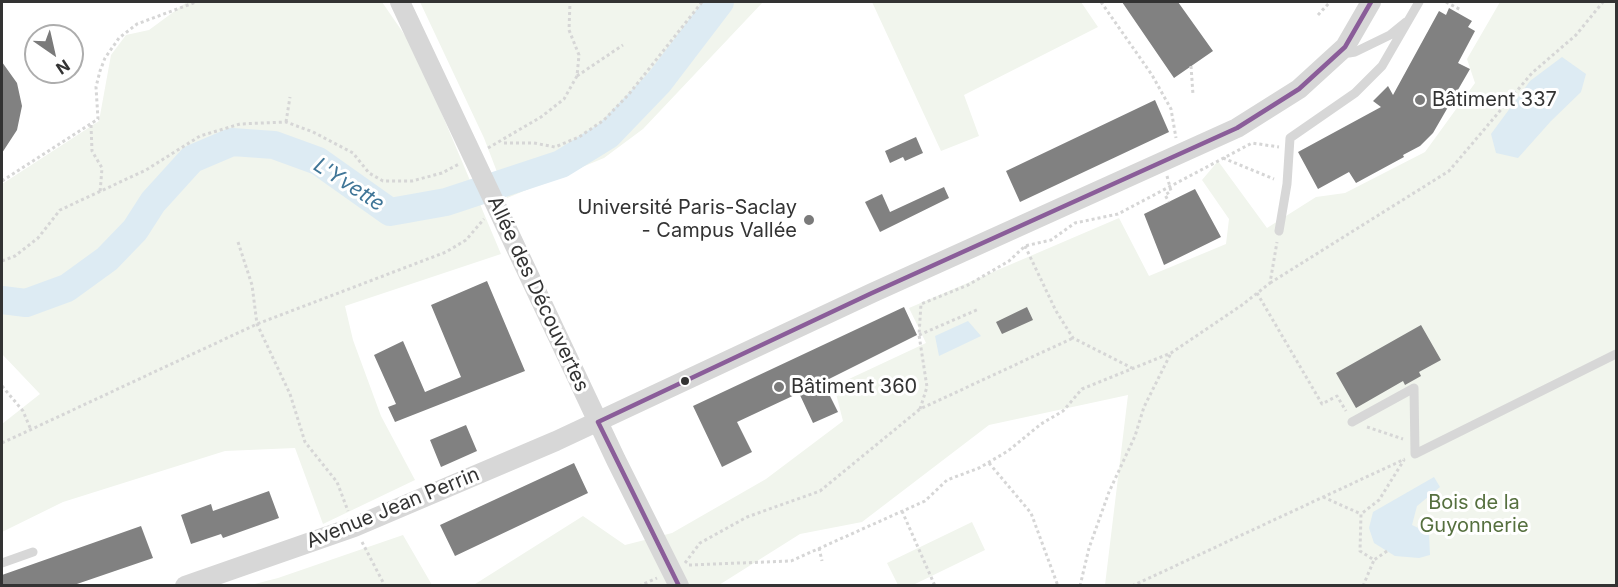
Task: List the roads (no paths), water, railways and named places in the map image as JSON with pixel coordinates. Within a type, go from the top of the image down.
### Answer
[{"type":"street","name":"Allée des Découvertes","points":[[400,2],[470,165],[598,422],[673,580]]},
{"type":"street","name":"Avenue Jean Perrin","points":[[184,585],[354,527],[1019,238],[1237,128],[1299,89],[1345,47],[1371,2]]},
{"type":"lane","points":[[1279,231],[1287,184],[1290,138],[1355,93],[1385,64],[1419,2]]},
{"type":"lane","points":[[1345,47],[1348,53],[1355,52],[1390,34],[1410,19]]},
{"type":"lane","points":[[1352,422],[1414,388],[1415,449],[1617,354]]},
{"type":"lane","points":[[2,563],[33,552]]},
{"type":"waterway","name":"L'Yvette","points":[[2,300],[26,303],[67,288],[107,259],[135,230],[153,202],[192,159],[232,142],[274,145],[318,161],[390,212],[446,202],[561,164],[608,135],[659,82],[720,2]]},
{"type":"place","name":"Bâtiment 337","points":[[1420,100]]},
{"type":"place","name":"Université Paris-Saclay - Campus Vallée","points":[[809,220]]},
{"type":"place","name":"Bâtiment 360","points":[[779,387]]},
{"type":"park label","name":"Bois de la Guyonnerie","points":[[1474,514]]}]
